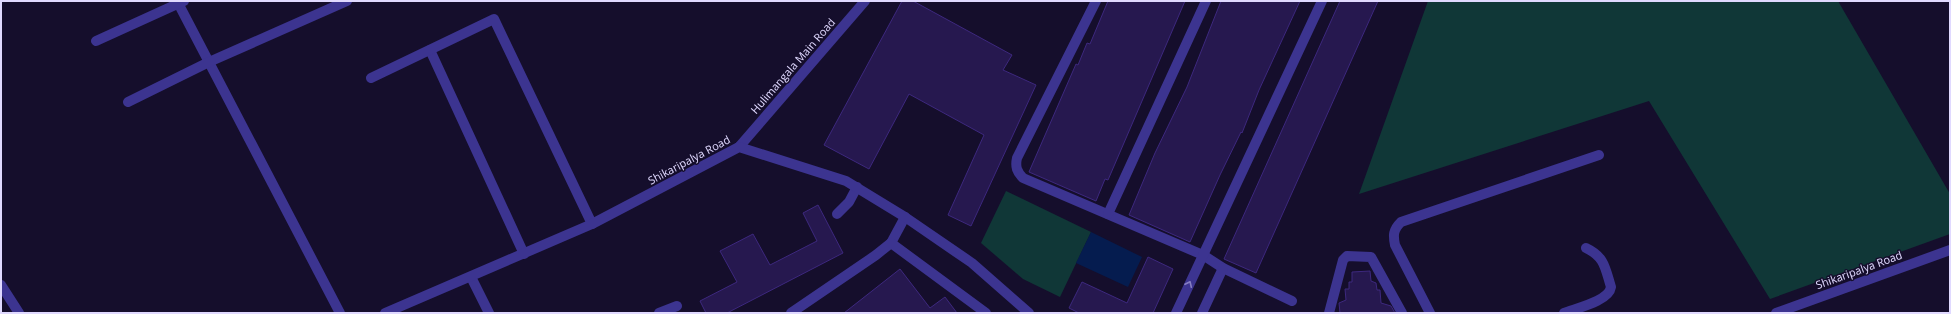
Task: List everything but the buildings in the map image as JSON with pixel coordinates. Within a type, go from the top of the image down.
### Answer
[{"type":"street","points":[[128,102],[209,62],[347,1]]},
{"type":"street","name":"Hulimangala Main Road","points":[[739,147],[865,1]]},
{"type":"street","points":[[1096,1],[1017,158],[1016,169],[1023,178],[1203,254],[1223,268],[1292,302]]},
{"type":"street","points":[[1108,214],[1206,1]]},
{"type":"street","points":[[1176,313],[1322,1]]},
{"type":"street","points":[[96,41],[180,2],[209,62],[340,313]]},
{"type":"street","points":[[371,78],[494,19],[592,224]]},
{"type":"street","points":[[430,50],[524,254]]},
{"type":"street","name":"Shikaripalya Road","points":[[385,313],[592,224],[739,147],[846,181],[857,187],[905,217],[972,263],[1029,313]]},
{"type":"street","points":[[1430,313],[1395,245],[1393,235],[1395,228],[1401,222],[1599,155]]},
{"type":"street","points":[[837,214],[849,202],[857,187]]},
{"type":"street","points":[[791,313],[876,255],[891,242],[905,217]]},
{"type":"street","points":[[891,242],[986,313]]},
{"type":"street","points":[[1564,313],[1605,298],[1611,290],[1603,262],[1597,254],[1586,248]]},
{"type":"street","name":"Shikaripalya Road","points":[[1776,313],[1950,250]]},
{"type":"street","points":[[1329,313],[1343,260],[1347,256],[1372,256],[1402,313]]},
{"type":"street","points":[[1202,313],[1223,268]]},
{"type":"street","points":[[470,277],[489,313]]},
{"type":"street","points":[[1,285],[19,313]]},
{"type":"street","points":[[660,313],[677,306]]},
{"type":"green space","points":[[1428,1],[1838,1],[1950,194],[1950,234],[1770,299],[1649,101],[1359,194]]},
{"type":"green space","points":[[1006,191],[1091,232],[1060,297],[1023,279],[981,243]]},
{"type":"water","points":[[1091,232],[1142,257],[1128,287],[1076,263]]}]
